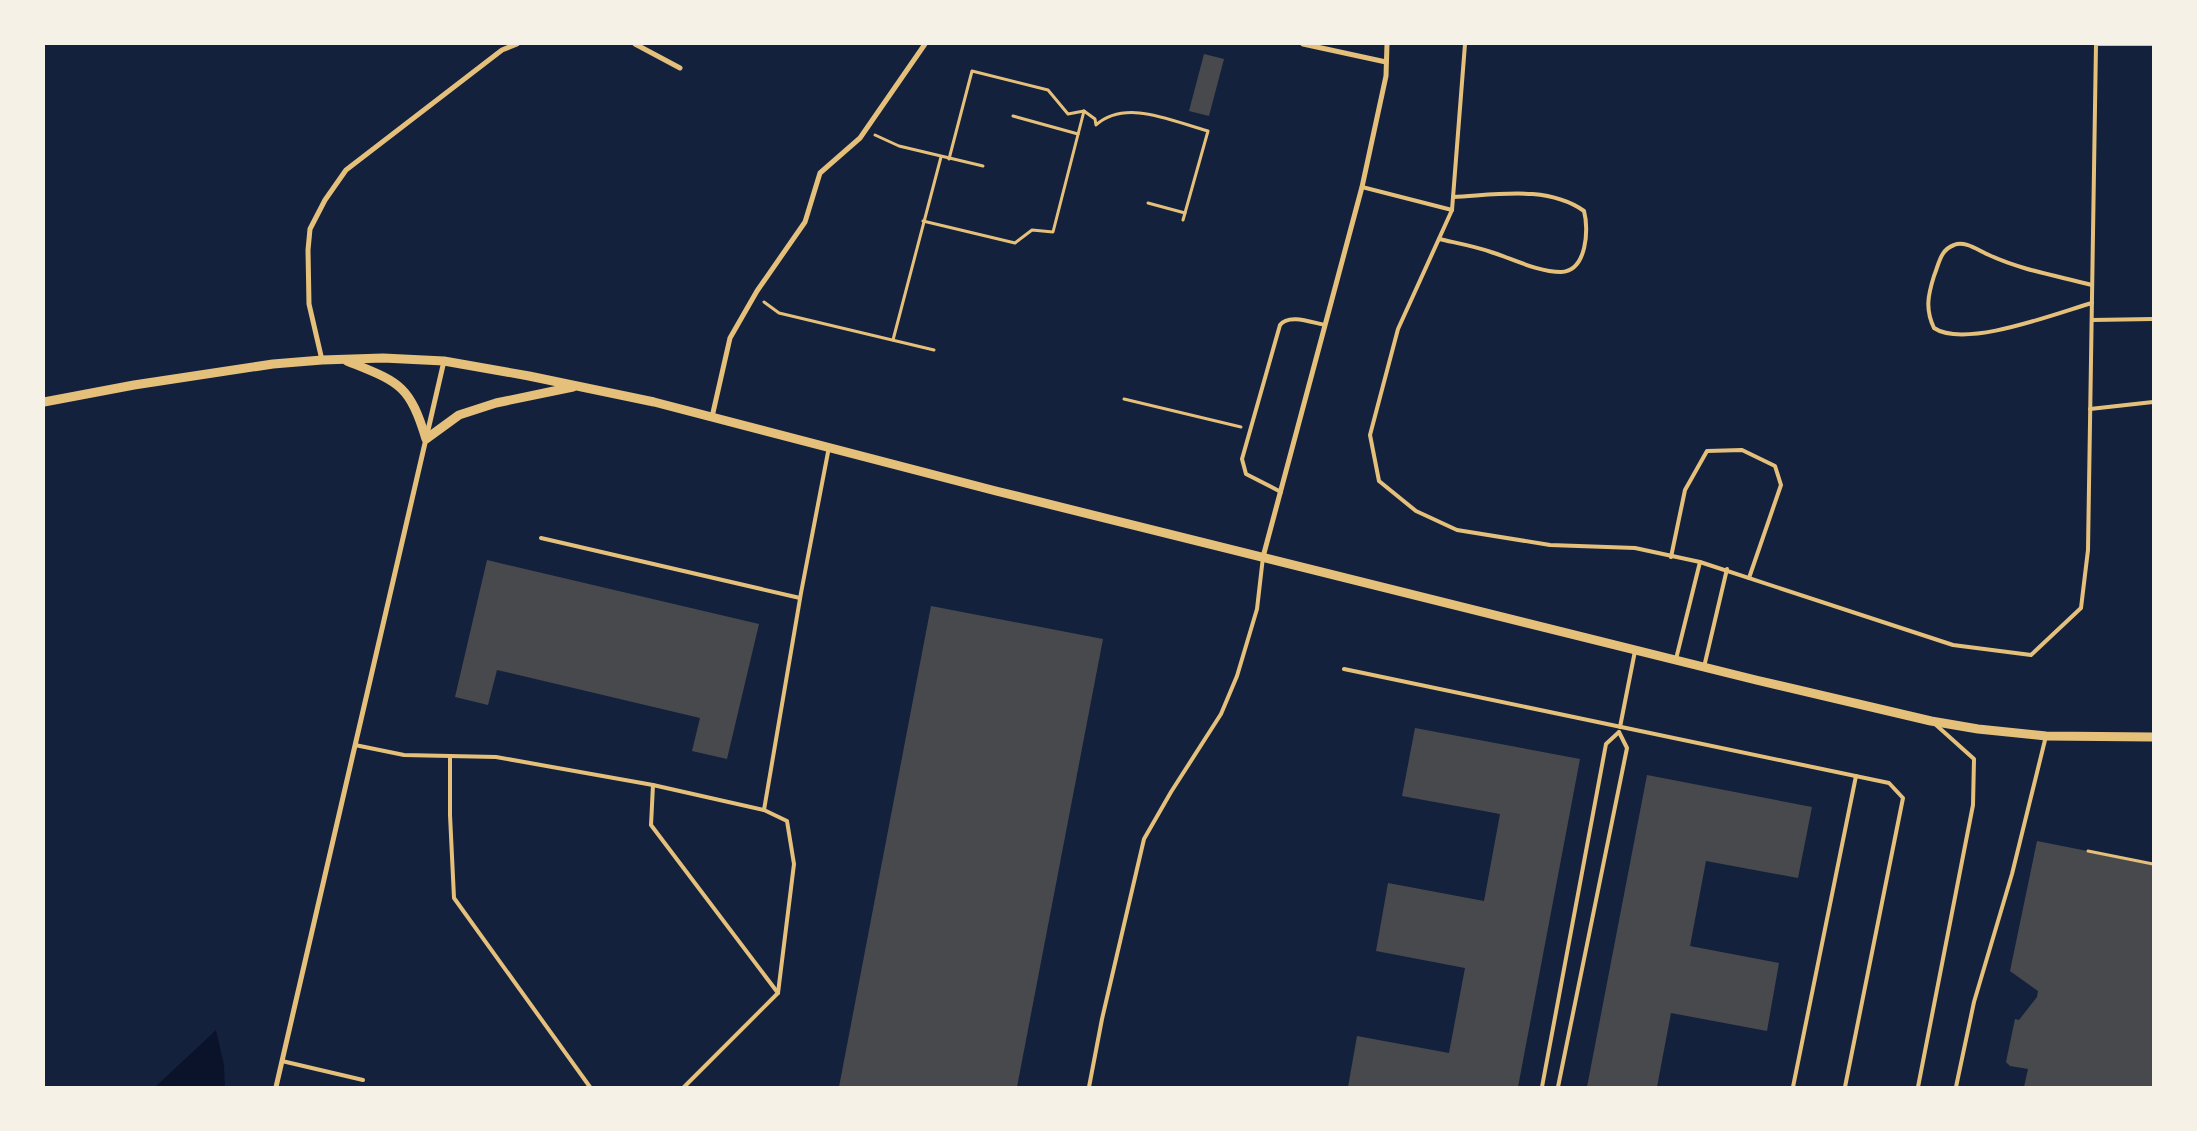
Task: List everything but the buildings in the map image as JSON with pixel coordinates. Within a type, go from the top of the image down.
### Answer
[{"type":"street","points":[[322,360],[309,304],[308,250],[310,229],[325,200],[346,170],[502,50],[517,44]]},
{"type":"street","points":[[635,44],[680,68]]},
{"type":"street","points":[[712,417],[730,338],[757,291],[805,222],[820,173],[860,138],[925,44]]},
{"type":"street","points":[[1303,44],[1386,62]]},
{"type":"street","points":[[1263,557],[1362,187],[1386,76],[1387,44]]},
{"type":"street","points":[[44,402],[134,385],[273,364],[383,358],[444,361],[578,386],[712,417],[1635,650],[1931,720],[1978,729],[2046,736],[2153,737]]},
{"type":"street","points":[[343,359],[384,376],[405,390],[418,411],[426,438]]},
{"type":"street","points":[[276,1087],[444,361]]},
{"type":"street","points":[[426,438],[459,415],[496,403],[578,386]]},
{"type":"lane","points":[[1465,44],[1452,210],[1398,329],[1370,435],[1380,481],[1416,511],[1457,530],[1550,545],[1635,548],[1700,562],[1953,645],[2031,655],[2081,608],[2088,550],[2096,44],[2153,44]]},
{"type":"lane","points":[[1362,187],[1452,210]]},
{"type":"lane","points":[[1439,239],[1489,251],[1535,267],[1561,272],[1568,270],[1582,256],[1587,223],[1584,211],[1576,205],[1555,197],[1522,194],[1453,197]]},
{"type":"lane","points":[[2092,284],[2000,260],[1963,243],[1955,244],[1942,254],[1927,304],[1934,328],[1957,336],[2002,330],[2092,302]]},
{"type":"lane","points":[[1281,492],[1258,482],[1244,471],[1242,459],[1282,322],[1291,319],[1325,325]]},
{"type":"lane","points":[[2092,320],[2153,319]]},
{"type":"lane","points":[[2090,409],[2153,402]]},
{"type":"lane","points":[[764,810],[800,598],[829,447]]},
{"type":"lane","points":[[1671,557],[1685,490],[1707,451],[1742,450],[1775,466],[1781,485],[1749,578]]},
{"type":"lane","points":[[541,538],[800,598]]},
{"type":"lane","points":[[1089,1087],[1102,1019],[1144,839],[1224,707],[1237,676],[1257,609],[1263,557]]},
{"type":"lane","points":[[1676,660],[1700,562]]},
{"type":"lane","points":[[1704,667],[1727,570]]},
{"type":"lane","points":[[1542,1087],[1606,744],[1619,732],[1635,650]]},
{"type":"lane","points":[[1344,669],[1889,783],[1903,798],[1845,1087]]},
{"type":"lane","points":[[1918,1087],[1973,804],[1974,759],[1931,720]]},
{"type":"lane","points":[[1558,1087],[1627,748],[1619,732]]},
{"type":"lane","points":[[1956,1087],[1974,1002],[2012,874],[2046,736]]},
{"type":"lane","points":[[355,745],[404,755],[496,757],[652,785],[764,810],[787,820],[794,864],[778,993],[684,1087]]},
{"type":"lane","points":[[450,757],[450,815],[454,898],[590,1087]]},
{"type":"lane","points":[[1792,1087],[1856,776]]},
{"type":"lane","points":[[652,785],[652,826],[778,993]]},
{"type":"lane","points":[[282,1061],[363,1080]]},
{"type":"path","points":[[949,159],[972,71],[1048,90],[1068,114],[1084,111],[1095,119],[1096,125],[1109,116],[1124,111],[1138,112],[1208,130],[1183,220]]},
{"type":"path","points":[[923,221],[1015,243],[1032,230],[1053,232],[1084,111]]},
{"type":"path","points":[[1013,116],[1078,134]]},
{"type":"path","points":[[866,130],[899,146],[983,166]]},
{"type":"path","points":[[893,340],[941,157]]},
{"type":"path","points":[[1148,203],[1185,213]]},
{"type":"path","points":[[757,291],[765,304],[779,313],[934,350]]},
{"type":"path","points":[[1124,399],[1251,429]]},
{"type":"path","points":[[2088,851],[2153,864]]},
{"type":"water","points":[[216,1030],[224,1065],[225,1087],[155,1087]]}]
